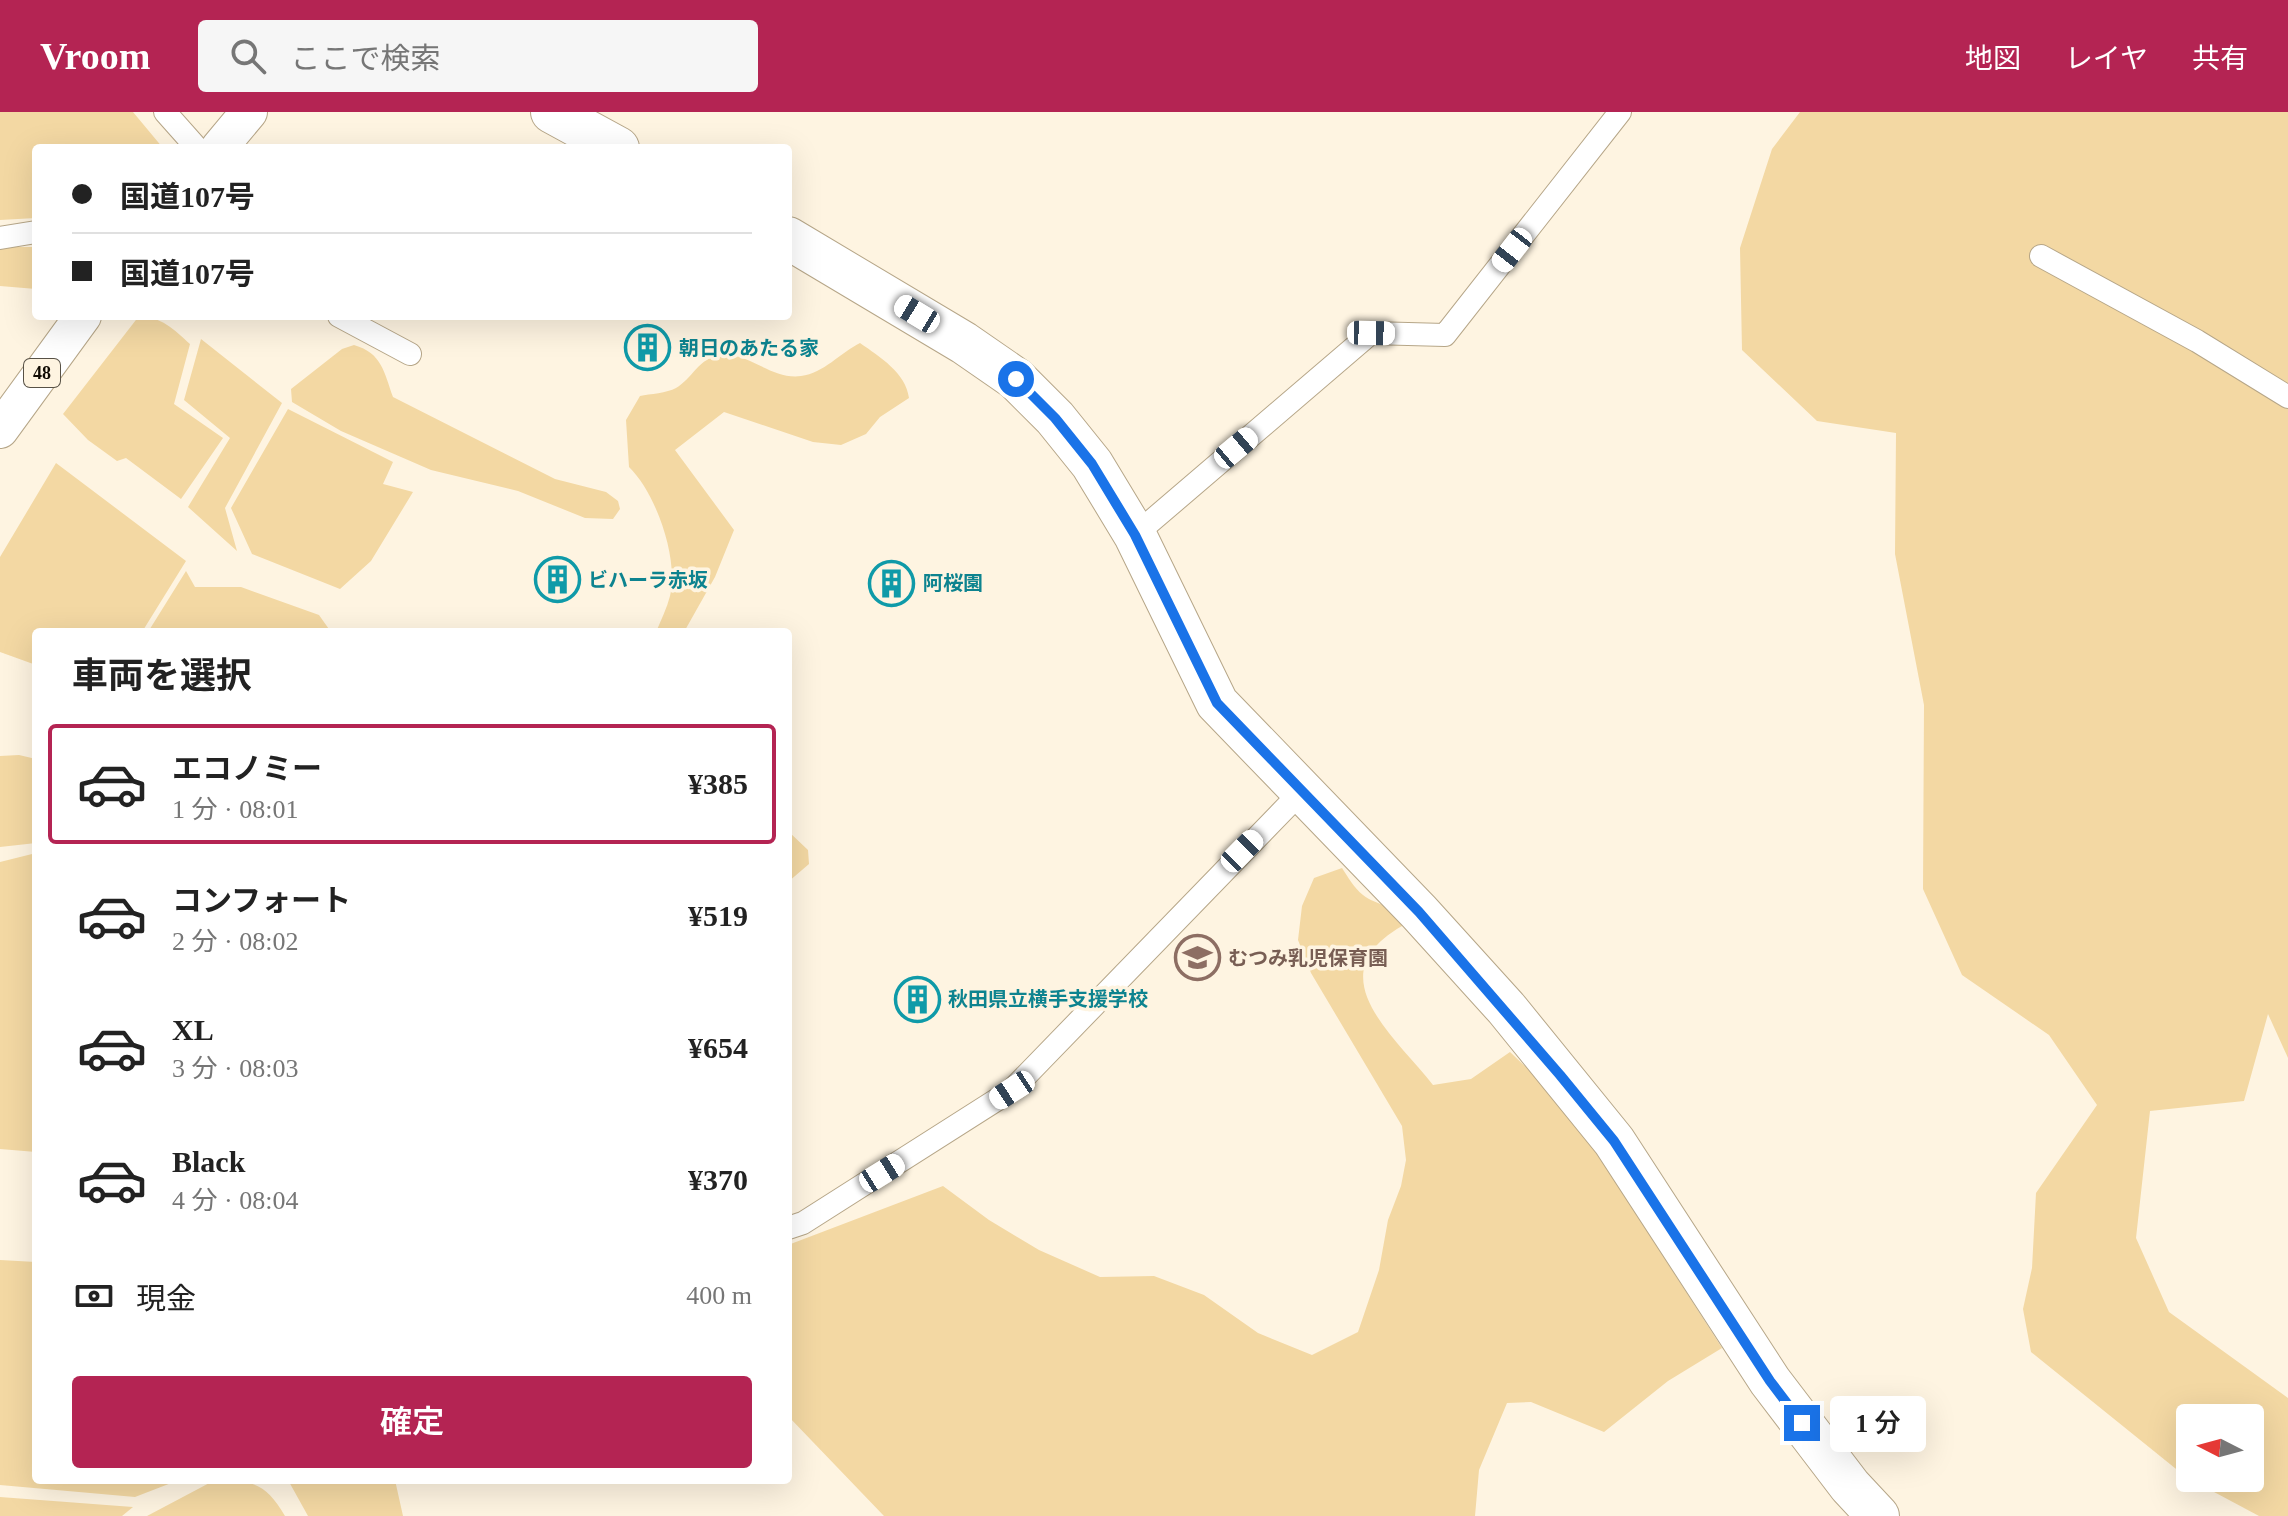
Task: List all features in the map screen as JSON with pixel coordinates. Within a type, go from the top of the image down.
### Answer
[{"type":"highway","points":[[552,112],[611,144]]},
{"type":"highway","points":[[792,240],[964,343],[1016,379],[1055,418],[1092,464],[1135,535],[1217,703],[1506,1008],[1614,1141],[1770,1381],[1850,1486],[1878,1516]]},
{"type":"main road","points":[[222,144],[249,112]]},
{"type":"main road","name":"48","points":[[0,430],[80,320]]},
{"type":"street","points":[[165,112],[193,144]]},
{"type":"street","points":[[1135,535],[1371,333],[1445,335],[1620,112]]},
{"type":"street","points":[[0,238],[32,233]]},
{"type":"street","points":[[2041,256],[2197,341],[2288,397]]},
{"type":"street","points":[[346,320],[410,354]]},
{"type":"street","points":[[792,1227],[803,1223],[1012,1090],[1302,791]]},
{"type":"shaded area","points":[[0,112],[133,112],[160,144],[32,144],[32,218],[0,220]]},
{"type":"shaded area","points":[[1800,112],[2288,112],[2288,1058],[2268,1014],[2244,1101],[2150,1111],[2136,1238],[2169,1312],[2288,1398],[2288,1516],[2259,1516],[2214,1492],[2264,1492],[2264,1404],[2176,1404],[2176,1469],[2031,1352],[2023,1309],[2032,1268],[2036,1193],[2097,1105],[2049,1035],[1962,975],[1923,889],[1924,705],[1895,554],[1896,433],[1817,421],[1742,350],[1740,248],[1772,149]]},
{"type":"shaded area","points":[[0,247],[32,247],[32,289],[0,286]]},
{"type":"shaded area","points":[[136,320],[157,320],[190,344],[174,404],[223,438],[181,499],[126,458],[117,461],[88,440],[63,414]]},
{"type":"shaded area","points":[[201,339],[282,403],[225,508],[237,551],[188,507],[230,438],[184,400]]},
{"type":"shaded area","points":[[860,343],[884,360],[903,381],[909,398],[880,417],[866,434],[841,445],[813,442],[724,412],[675,450],[734,530],[715,577],[686,628],[658,628],[670,596],[671,564],[656,509],[639,478],[629,467],[626,420],[640,396],[676,388],[706,360],[719,355],[740,357],[780,374],[801,376],[825,367]]},
{"type":"shaded area","points":[[354,345],[376,358],[393,397],[555,479],[606,492],[618,501],[620,509],[613,519],[585,518],[518,491],[431,470],[341,431],[292,402],[291,389],[342,349]]},
{"type":"shaded area","points":[[288,409],[393,462],[383,484],[413,492],[371,561],[340,589],[252,554],[231,508]]},
{"type":"shaded area","points":[[56,463],[186,561],[144,628],[32,628],[32,664],[0,652],[0,557]]},
{"type":"shaded area","points":[[186,571],[195,587],[241,587],[319,615],[328,628],[150,628]]},
{"type":"shaded area","points":[[0,756],[32,758],[32,843],[0,847]]},
{"type":"shaded area","points":[[792,835],[808,850],[809,864],[792,879]]},
{"type":"shaded area","points":[[32,854],[32,1152],[0,1149],[0,862]]},
{"type":"shaded area","points":[[1342,868],[1360,892],[1392,910],[1400,919],[1402,926],[1377,945],[1365,964],[1364,984],[1370,1004],[1383,1025],[1433,1085],[1471,1079],[1510,1052],[1567,1106],[1722,1348],[1668,1381],[1604,1432],[1531,1402],[1507,1403],[1479,1470],[1475,1516],[884,1516],[792,1420],[792,1243],[943,1186],[989,1220],[1039,1250],[1100,1277],[1154,1276],[1204,1295],[1258,1333],[1312,1355],[1358,1332],[1379,1270],[1388,1220],[1401,1186],[1406,1160],[1402,1126],[1311,973],[1298,940],[1302,906],[1314,878]]},
{"type":"shaded area","points":[[0,1260],[32,1262],[32,1484],[169,1484],[135,1497],[0,1485]]},
{"type":"shaded area","points":[[207,1484],[251,1484],[271,1496],[285,1516],[147,1516]]},
{"type":"shaded area","points":[[290,1484],[396,1484],[403,1516],[308,1516]]},
{"type":"shaded area","points":[[0,1497],[133,1507],[122,1516],[0,1516]]},
{"type":"place","name":"朝日のあたる家","points":[[648,348]]},
{"type":"place","name":"ビハーラ赤坂","points":[[557,580]]},
{"type":"place","name":"阿桜園","points":[[892,583]]},
{"type":"place","name":"むつみ乳児保育園","points":[[1197,958]]},
{"type":"place","name":"秋田県立横手支援学校","points":[[917,999]]},
{"type":"route","points":[[1016,379],[1055,418],[1092,464],[1135,535],[1217,703],[1419,912],[1506,1008],[1614,1141],[1770,1381],[1802,1423]]}]
